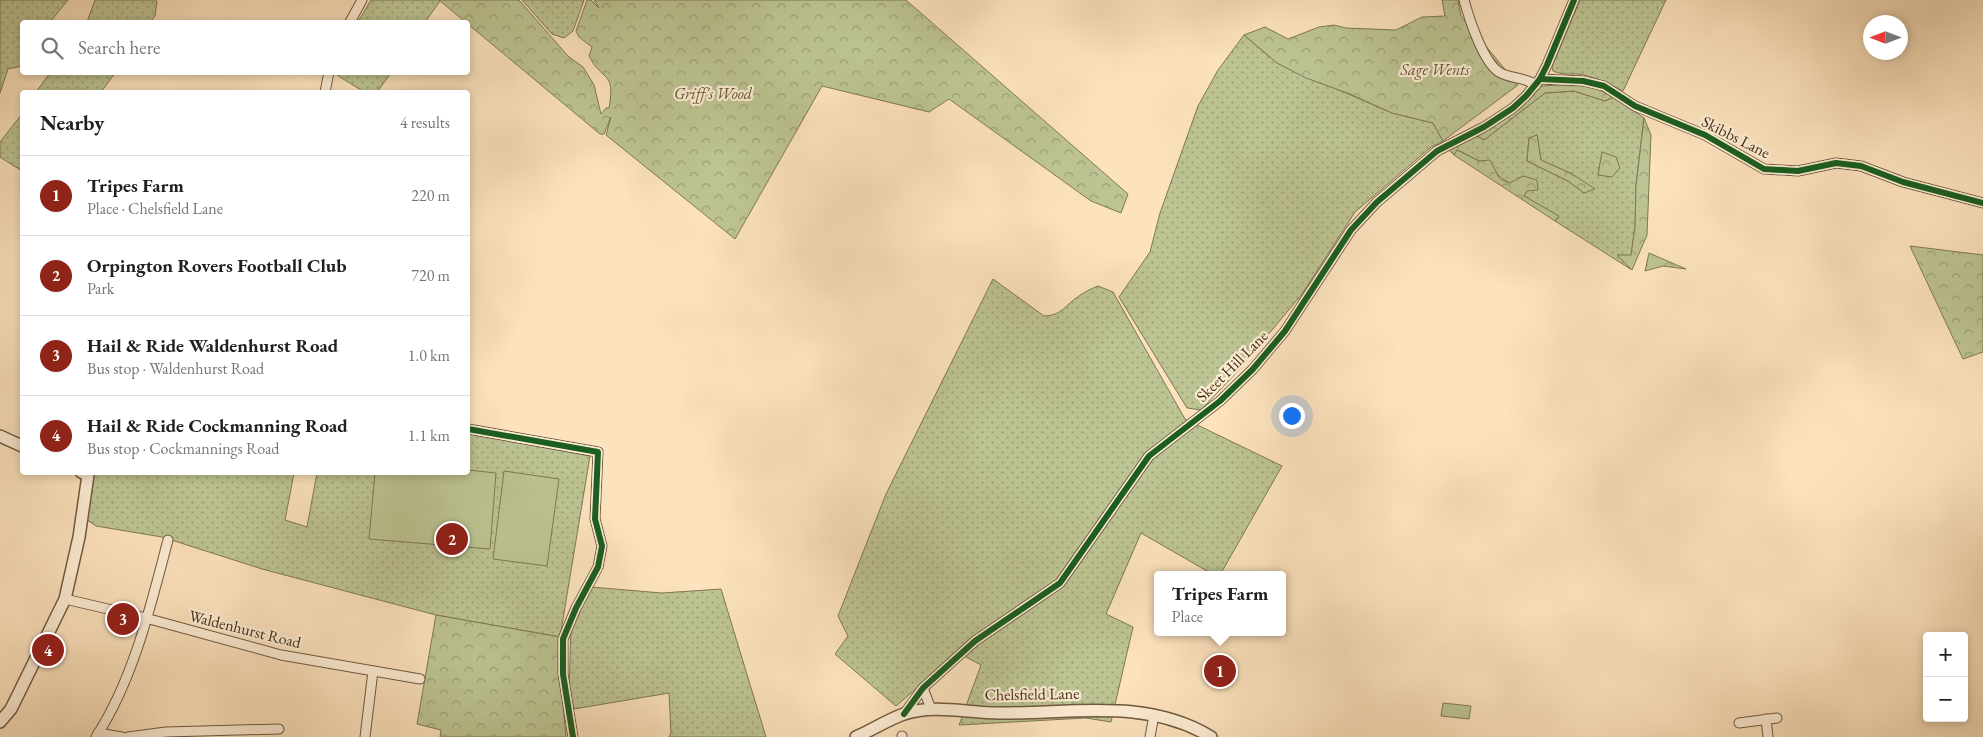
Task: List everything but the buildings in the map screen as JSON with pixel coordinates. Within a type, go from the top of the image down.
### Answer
[{"type":"street","points":[[351,20],[362,0]]},
{"type":"street","name":"Skibbs Lane","points":[[1464,0],[1480,42],[1494,68],[1509,76],[1538,82],[1583,80],[1604,86],[1640,108],[1705,135],[1764,169],[1798,171],[1836,163],[1861,166],[1903,182],[1983,203]]},
{"type":"street","name":"Skeet Hill Lane","points":[[904,714],[923,688],[975,641],[1060,583],[1150,456],[1208,411],[1253,369],[1285,331],[1351,230],[1377,202],[1437,151],[1484,127],[1513,108],[1538,82],[1574,0]]},
{"type":"street","points":[[325,90],[328,75]]},
{"type":"street","points":[[470,429],[598,452],[595,519],[602,546],[600,560],[563,639],[563,674],[573,737]]},
{"type":"street","points":[[0,436],[20,445]]},
{"type":"street","points":[[0,722],[11,709],[65,599],[79,537],[86,475]]},
{"type":"street","points":[[122,737],[97,735],[127,678],[147,618],[168,540]]},
{"type":"street","name":"Waldenhurst Road","points":[[65,599],[147,618],[281,656],[420,679]]},
{"type":"street","points":[[365,737],[373,671]]},
{"type":"street","points":[[923,688],[931,709]]},
{"type":"street","name":"Chelsfield Lane","points":[[856,737],[904,714],[931,709],[998,713],[1085,709],[1154,714],[1199,729],[1211,737]]},
{"type":"street","points":[[1150,737],[1154,714]]},
{"type":"street","points":[[1739,723],[1777,718]]},
{"type":"street","points":[[1766,720],[1768,737]]},
{"type":"street","points":[[128,737],[166,732],[279,729]]},
{"type":"green space","points":[[0,0],[68,0],[52,20],[20,20],[20,66],[8,69],[0,93]]},
{"type":"green space","points":[[95,0],[157,1],[155,16],[152,20],[88,20]]},
{"type":"green space","points":[[371,0],[440,1],[426,20],[359,20]]},
{"type":"green space","name":"Griff's Wood","points":[[439,0],[519,0],[568,56],[583,67],[594,85],[601,114],[606,108],[609,108],[611,88],[609,82],[589,56],[592,47],[579,37],[576,31],[587,0],[591,0],[599,8],[594,0],[906,0],[1128,194],[1121,213],[1091,201],[949,99],[929,112],[822,86],[735,239],[606,135],[611,117],[604,134],[600,134],[470,26],[470,20],[463,20]]},
{"type":"green space","points":[[522,0],[584,0],[573,31],[564,38],[552,34]]},
{"type":"green space","name":"Sage Wents","points":[[1442,0],[1458,0],[1461,16],[1518,85],[1443,141],[1433,123],[1392,113],[1350,94],[1306,78],[1277,63],[1244,35],[1265,27],[1288,39],[1319,27],[1334,25],[1346,28],[1396,30],[1422,17],[1445,16]]},
{"type":"green space","points":[[1580,0],[1666,0],[1623,91],[1589,77],[1553,71],[1552,67]]},
{"type":"green space","points":[[1244,35],[1277,63],[1392,113],[1433,123],[1443,141],[1431,147],[1355,212],[1302,294],[1237,372],[1201,410],[1187,408],[1119,297],[1150,252],[1160,213],[1198,106],[1218,70]]},
{"type":"green space","points":[[49,75],[114,75],[102,90],[37,90]]},
{"type":"green space","points":[[337,75],[390,75],[378,90],[361,90]]},
{"type":"green space","points":[[1571,84],[1595,88],[1614,97],[1605,101],[1574,91],[1545,93],[1484,140],[1474,134],[1542,86]]},
{"type":"green space","points":[[1574,91],[1605,101],[1614,97],[1644,118],[1636,185],[1635,227],[1631,256],[1618,255],[1632,270],[1555,221],[1559,217],[1524,196],[1527,191],[1523,176],[1510,184],[1479,161],[1458,150],[1454,155],[1449,150],[1474,134],[1484,140],[1545,93]],"holes":[[[1537,135],[1541,160],[1572,174],[1584,193],[1568,181],[1527,161],[1529,138]],[[1602,153],[1620,168],[1612,176],[1598,175]]]},
{"type":"green space","points":[[20,117],[20,170],[0,157],[0,142]]},
{"type":"green space","points":[[1644,118],[1651,135],[1647,235],[1632,270],[1617,255],[1631,255],[1635,227],[1636,185]]},
{"type":"green space","points":[[1537,135],[1541,160],[1572,174],[1595,189],[1584,193],[1568,181],[1527,161],[1529,138]]},
{"type":"green space","points":[[1457,150],[1479,161],[1490,160],[1500,179],[1510,183],[1523,176],[1537,180],[1538,190],[1527,191],[1524,196],[1559,216],[1555,221],[1454,155]]},
{"type":"green space","points":[[1602,152],[1616,157],[1620,168],[1612,177],[1598,175]]},
{"type":"green space","points":[[1910,246],[1983,255],[1983,352],[1963,359]]},
{"type":"green space","points":[[1649,253],[1686,269],[1663,266],[1645,271]]},
{"type":"green space","points":[[993,279],[1044,316],[1060,312],[1075,299],[1098,286],[1113,292],[1185,419],[1282,466],[1222,571],[1207,571],[1141,533],[1106,614],[1133,627],[1111,722],[1086,718],[959,725],[981,665],[964,656],[955,655],[896,706],[835,654],[848,636],[838,616],[886,494]]},
{"type":"green space","points":[[470,433],[590,456],[560,637],[436,615],[262,569],[162,537],[96,526],[86,519],[93,475],[294,475],[285,520],[307,527],[317,475],[470,475]]},
{"type":"green space","points":[[470,470],[496,473],[490,549],[369,539],[375,475],[470,475]]},
{"type":"green space","points":[[504,471],[559,479],[547,566],[493,559]]},
{"type":"green space","points":[[591,587],[662,593],[721,589],[766,737],[669,737],[671,733],[669,693],[574,709],[569,691],[571,628]]},
{"type":"green space","points":[[436,615],[560,637],[559,660],[566,737],[440,737],[441,730],[417,724]]},
{"type":"green space","points":[[1443,703],[1471,706],[1469,719],[1441,716]]},
{"type":"cycle path","points":[[904,714],[923,688],[975,641],[1060,583],[1149,456],[1220,401],[1253,369],[1285,331],[1351,230],[1377,202],[1437,151],[1484,127],[1513,108],[1526,96],[1540,79],[1574,0]]},
{"type":"cycle path","points":[[1540,79],[1583,81],[1604,86],[1635,106],[1705,135],[1764,169],[1798,171],[1836,163],[1861,166],[1903,182],[1983,203]]},
{"type":"cycle path","points":[[470,429],[598,452],[595,519],[602,546],[598,567],[576,608],[563,639],[563,674],[573,737]]},
{"type":"place","name":"Orpington Rovers Football Club","points":[[452,539]]},
{"type":"place","name":"Hail & Ride Waldenhurst Road","points":[[123,619]]},
{"type":"place","name":"Hail & Ride Cockmanning Road","points":[[48,650]]},
{"type":"place","name":"Tripes Farm","points":[[1220,671]]}]
